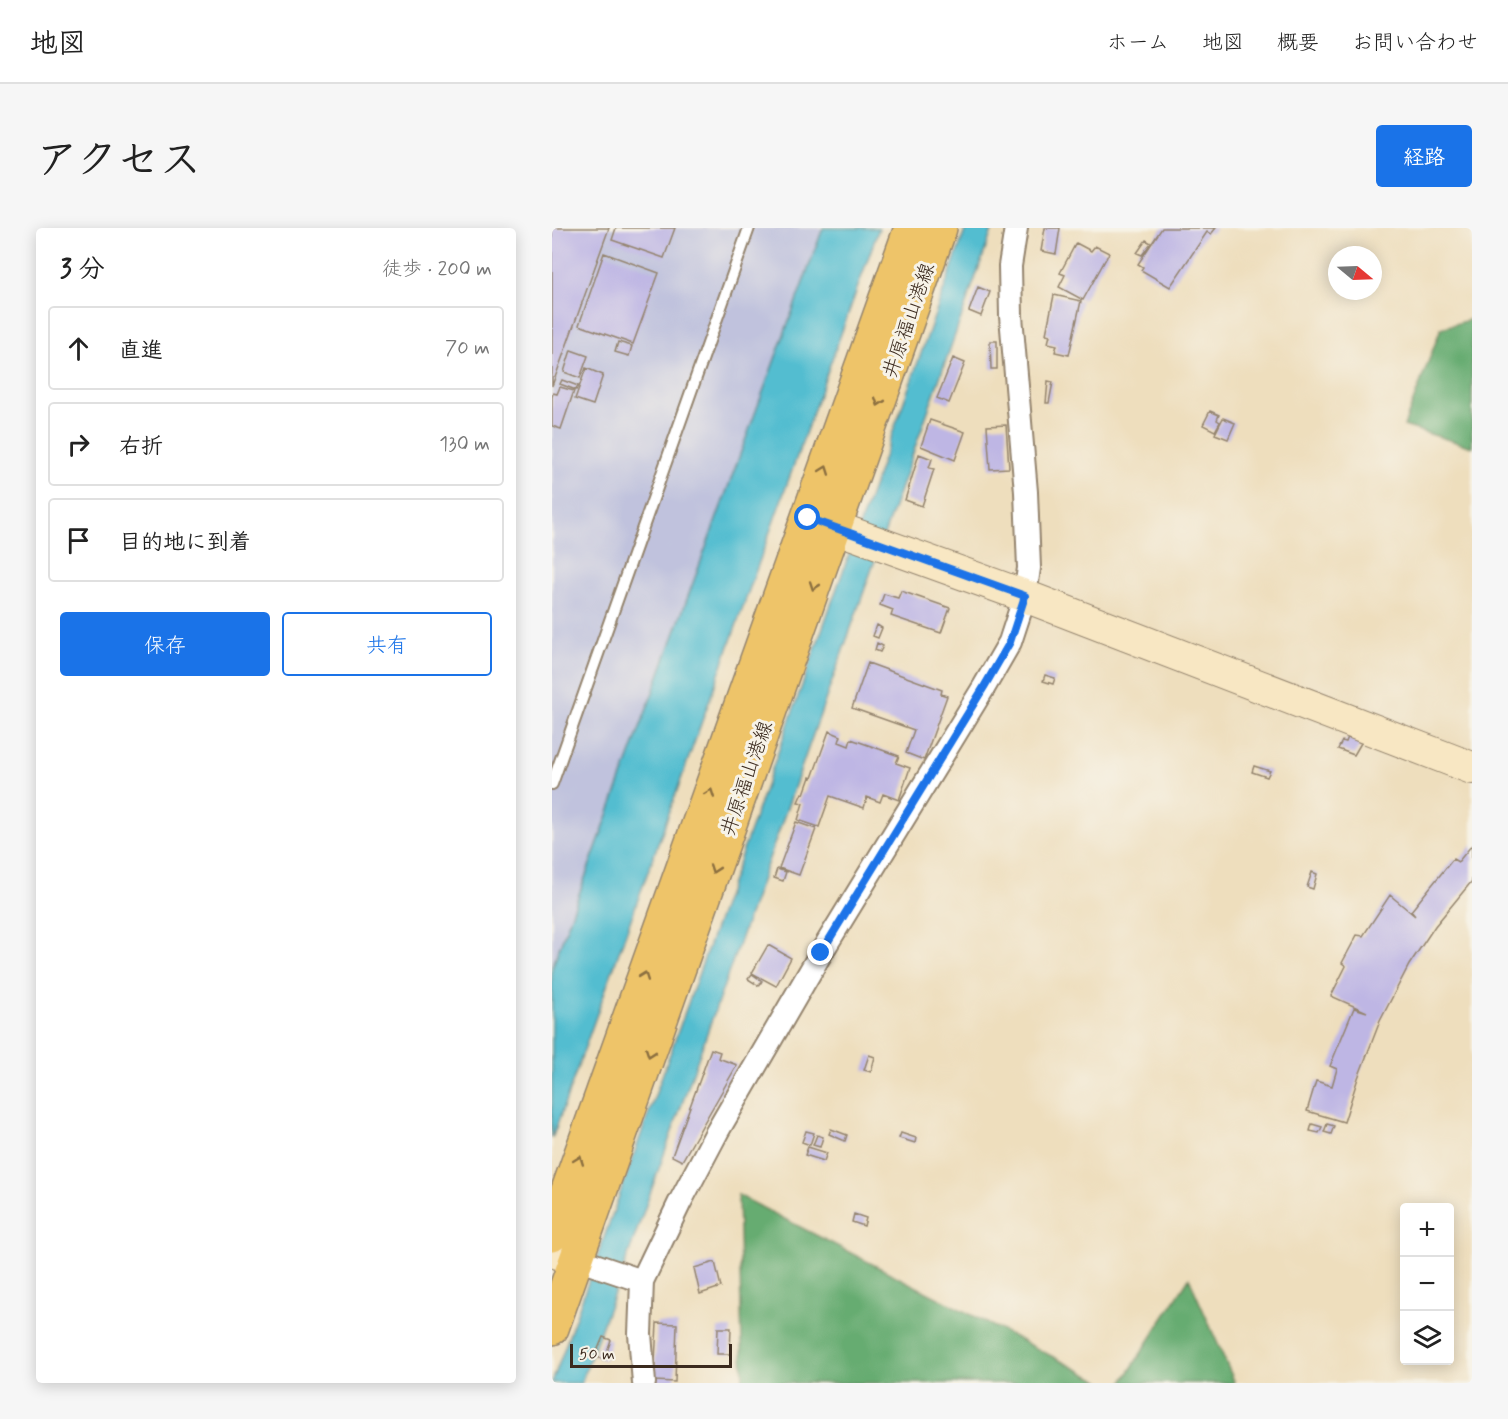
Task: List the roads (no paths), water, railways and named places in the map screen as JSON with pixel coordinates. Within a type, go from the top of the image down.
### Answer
[{"type":"main road","name":"井原福山港線","points":[[552,1328],[572,1258],[821,523],[911,228]]},
{"type":"main road","name":"井原福山港線","points":[[552,1235],[821,523],[940,228]]},
{"type":"street","points":[[644,1383],[640,1334],[642,1281],[680,1202],[717,1132],[821,953],[932,774],[1010,642],[1025,596],[1029,568],[1026,492],[1011,316],[1010,266],[1016,228]]},
{"type":"street","points":[[821,523],[1025,596],[1472,768]]},
{"type":"street","points":[[572,1258],[642,1281]]},
{"type":"lane","points":[[552,784],[749,228]]},
{"type":"water","points":[[823,228],[879,228],[552,1139],[552,968]]},
{"type":"water","points":[[966,228],[993,228],[630,1250],[581,1383],[552,1383]]}]
